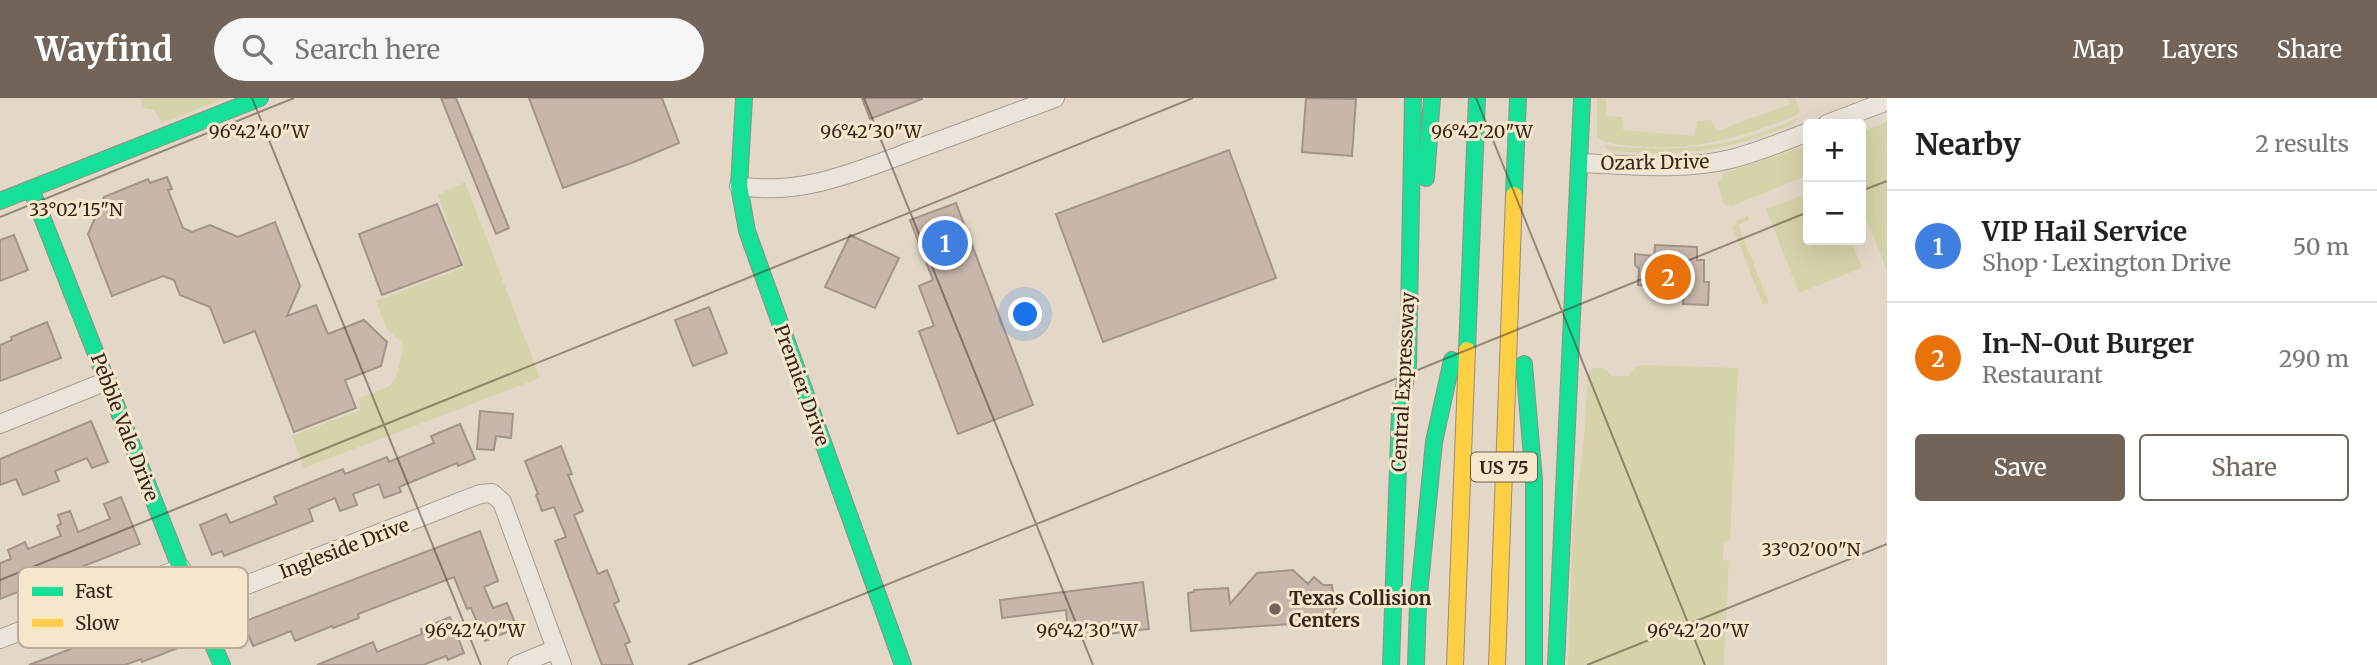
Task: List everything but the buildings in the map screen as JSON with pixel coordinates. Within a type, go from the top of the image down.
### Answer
[{"type":"main road","points":[[0,201],[260,98]]},
{"type":"main road","name":"Premier Drive","points":[[744,98],[739,186],[741,206],[756,259],[903,665]]},
{"type":"main road","name":"Central Expressway","points":[[1391,665],[1400,410],[1408,366],[1413,98]]},
{"type":"main road","points":[[1408,366],[1432,98]]},
{"type":"main road","name":"US 75","points":[[1455,665],[1477,98]]},
{"type":"main road","name":"US 75","points":[[1497,665],[1518,98]]},
{"type":"main road","points":[[1566,98],[1557,358],[1568,378]]},
{"type":"main road","points":[[1556,665],[1582,98]]},
{"type":"main road","name":"Pebble Vale Drive","points":[[31,189],[181,567]]},
{"type":"main road","points":[[1511,269],[1527,391],[1534,480],[1534,665]]},
{"type":"main road","points":[[1416,665],[1418,604],[1434,443],[1470,280]]},
{"type":"main road","name":"Pebble Vale Drive","points":[[214,648],[222,665]]},
{"type":"street","points":[[739,186],[761,190],[819,183],[864,170],[1055,98]]},
{"type":"street","points":[[1840,119],[1887,101]]},
{"type":"street","name":"Ozark Drive","points":[[1580,163],[1657,166],[1706,163],[1745,155],[1803,134]]},
{"type":"street","points":[[0,424],[107,381]]},
{"type":"street","name":"Ingleside Drive","points":[[248,584],[480,494],[492,493],[502,502],[559,657]]},
{"type":"street","points":[[0,639],[18,632]]},
{"type":"street","points":[[517,665],[559,657]]},
{"type":"shaded area","points":[[140,98],[226,98],[162,123],[154,110],[144,108]]},
{"type":"shaded area","points":[[1597,98],[1606,98],[1606,116],[1623,117],[1623,130],[1695,136],[1697,121],[1711,120],[1717,131],[1790,104],[1788,98],[1795,98],[1800,112],[1775,124],[1697,145],[1619,145],[1597,137]]},
{"type":"shaded area","points":[[1798,118],[1789,126],[1750,140],[1689,152],[1607,150],[1604,145],[1654,149],[1703,146],[1751,136]]},
{"type":"shaded area","points":[[1887,122],[1887,268],[1866,218],[1866,130]]},
{"type":"shaded area","points":[[1803,147],[1803,177],[1732,206],[1724,204],[1718,184],[1724,173]]},
{"type":"shaded area","points":[[465,182],[540,378],[304,468],[292,436],[360,410],[357,399],[388,387],[396,378],[403,349],[401,342],[386,328],[376,301],[465,267],[438,195]]},
{"type":"shaded area","points":[[1803,195],[1803,245],[1853,245],[1861,266],[1799,293],[1766,209]]},
{"type":"shaded area","points":[[1748,216],[1749,220],[1738,225],[1769,303],[1763,305],[1733,228],[1737,221]]},
{"type":"shaded area","points":[[1642,365],[1738,368],[1730,540],[1724,541],[1723,560],[1729,561],[1724,665],[1568,665],[1573,523],[1584,440],[1588,374],[1593,368],[1599,367],[1612,376],[1629,376],[1634,368]]},
{"type":"traffic: fast","points":[[0,201],[260,98]]},
{"type":"traffic: fast","points":[[744,98],[739,186],[747,231],[903,665]]},
{"type":"traffic: fast","points":[[1391,665],[1400,410],[1408,366],[1413,98]]},
{"type":"traffic: fast","points":[[1426,178],[1432,98]]},
{"type":"traffic: fast","points":[[1467,350],[1477,98]]},
{"type":"traffic: fast","points":[[1514,195],[1518,98]]},
{"type":"traffic: fast","points":[[1556,665],[1582,98]]},
{"type":"traffic: fast","points":[[31,189],[180,567]]},
{"type":"traffic: fast","points":[[1416,665],[1418,604],[1434,442],[1452,360]]},
{"type":"traffic: fast","points":[[1524,364],[1534,480],[1534,665]]},
{"type":"traffic: fast","points":[[214,648],[222,665]]},
{"type":"traffic: slow","points":[[1497,665],[1514,195]]},
{"type":"traffic: slow","points":[[1455,665],[1467,350]]},
{"type":"place","name":"VIP Hail Service","points":[[945,243]]},
{"type":"place","name":"In-N-Out Burger","points":[[1668,277]]},
{"type":"place","name":"Texas Collision Centers","points":[[1275,609]]}]
